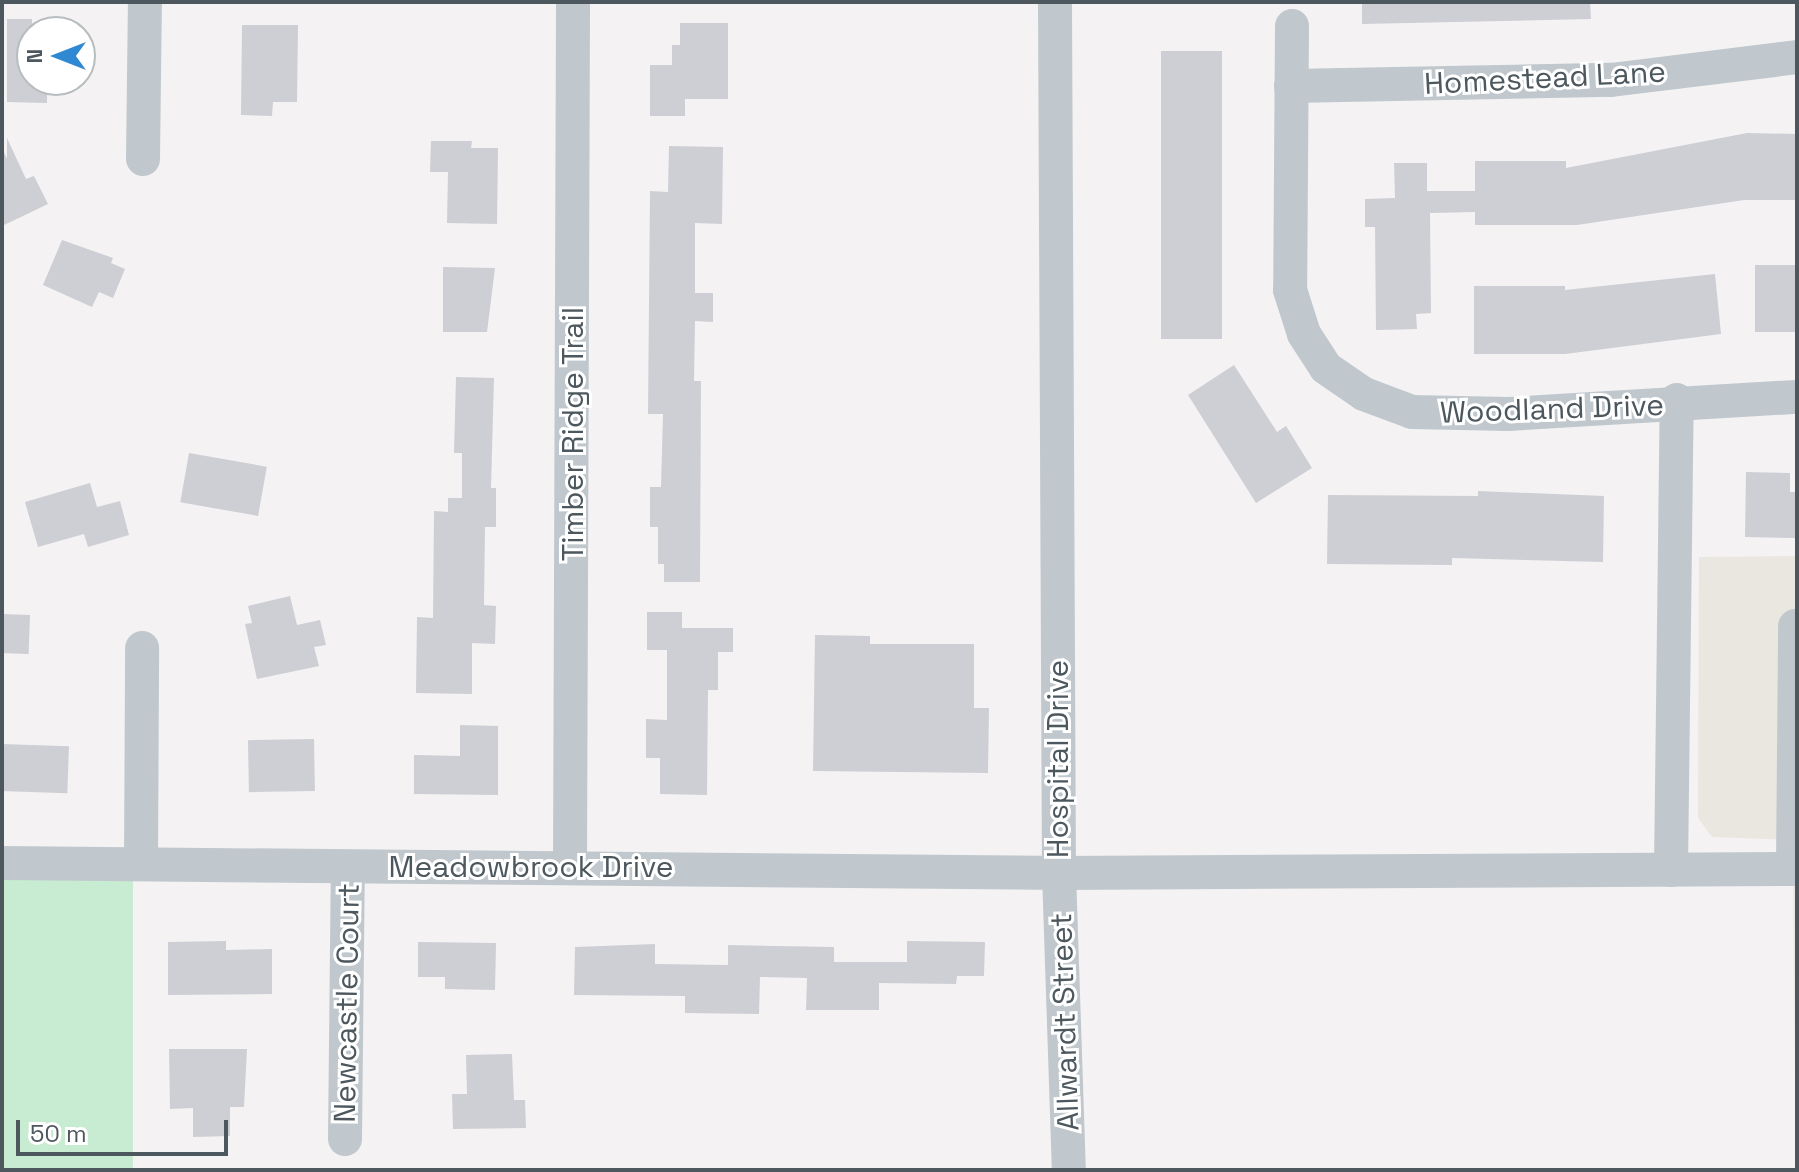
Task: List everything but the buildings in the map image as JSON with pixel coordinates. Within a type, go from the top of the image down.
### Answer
[{"type":"street","points":[[143,159],[145,2]]},
{"type":"street","name":"Timber Ridge Trail","points":[[570,867],[573,2]]},
{"type":"street","name":"Hospital Drive","points":[[1055,2],[1059,873],[1795,869]]},
{"type":"street","name":"Woodland Drive","points":[[1292,26],[1290,290],[1294,312],[1326,368],[1364,394],[1412,412],[1508,414],[1677,400],[1671,870]]},
{"type":"street","name":"Homestead Lane","points":[[1291,86],[1611,80],[1797,57]]},
{"type":"street","points":[[1677,400],[1797,397]]},
{"type":"street","points":[[1795,626],[1795,869]]},
{"type":"street","points":[[141,863],[142,648]]},
{"type":"street","name":"Meadowbrook Drive","points":[[2,863],[1059,873]]},
{"type":"street","name":"Newcastle Court","points":[[345,1139],[348,867]]},
{"type":"street","name":"Allwardt Street","points":[[1059,873],[1069,1170]]},
{"type":"shaded area","points":[[1797,556],[1797,840],[1712,837],[1698,818],[1699,557]]},
{"type":"shaded area","points":[[1793,885],[1797,885],[1797,1170],[1796,1170]]},
{"type":"green space","points":[[2,879],[133,879],[133,1170],[2,1170]]}]
